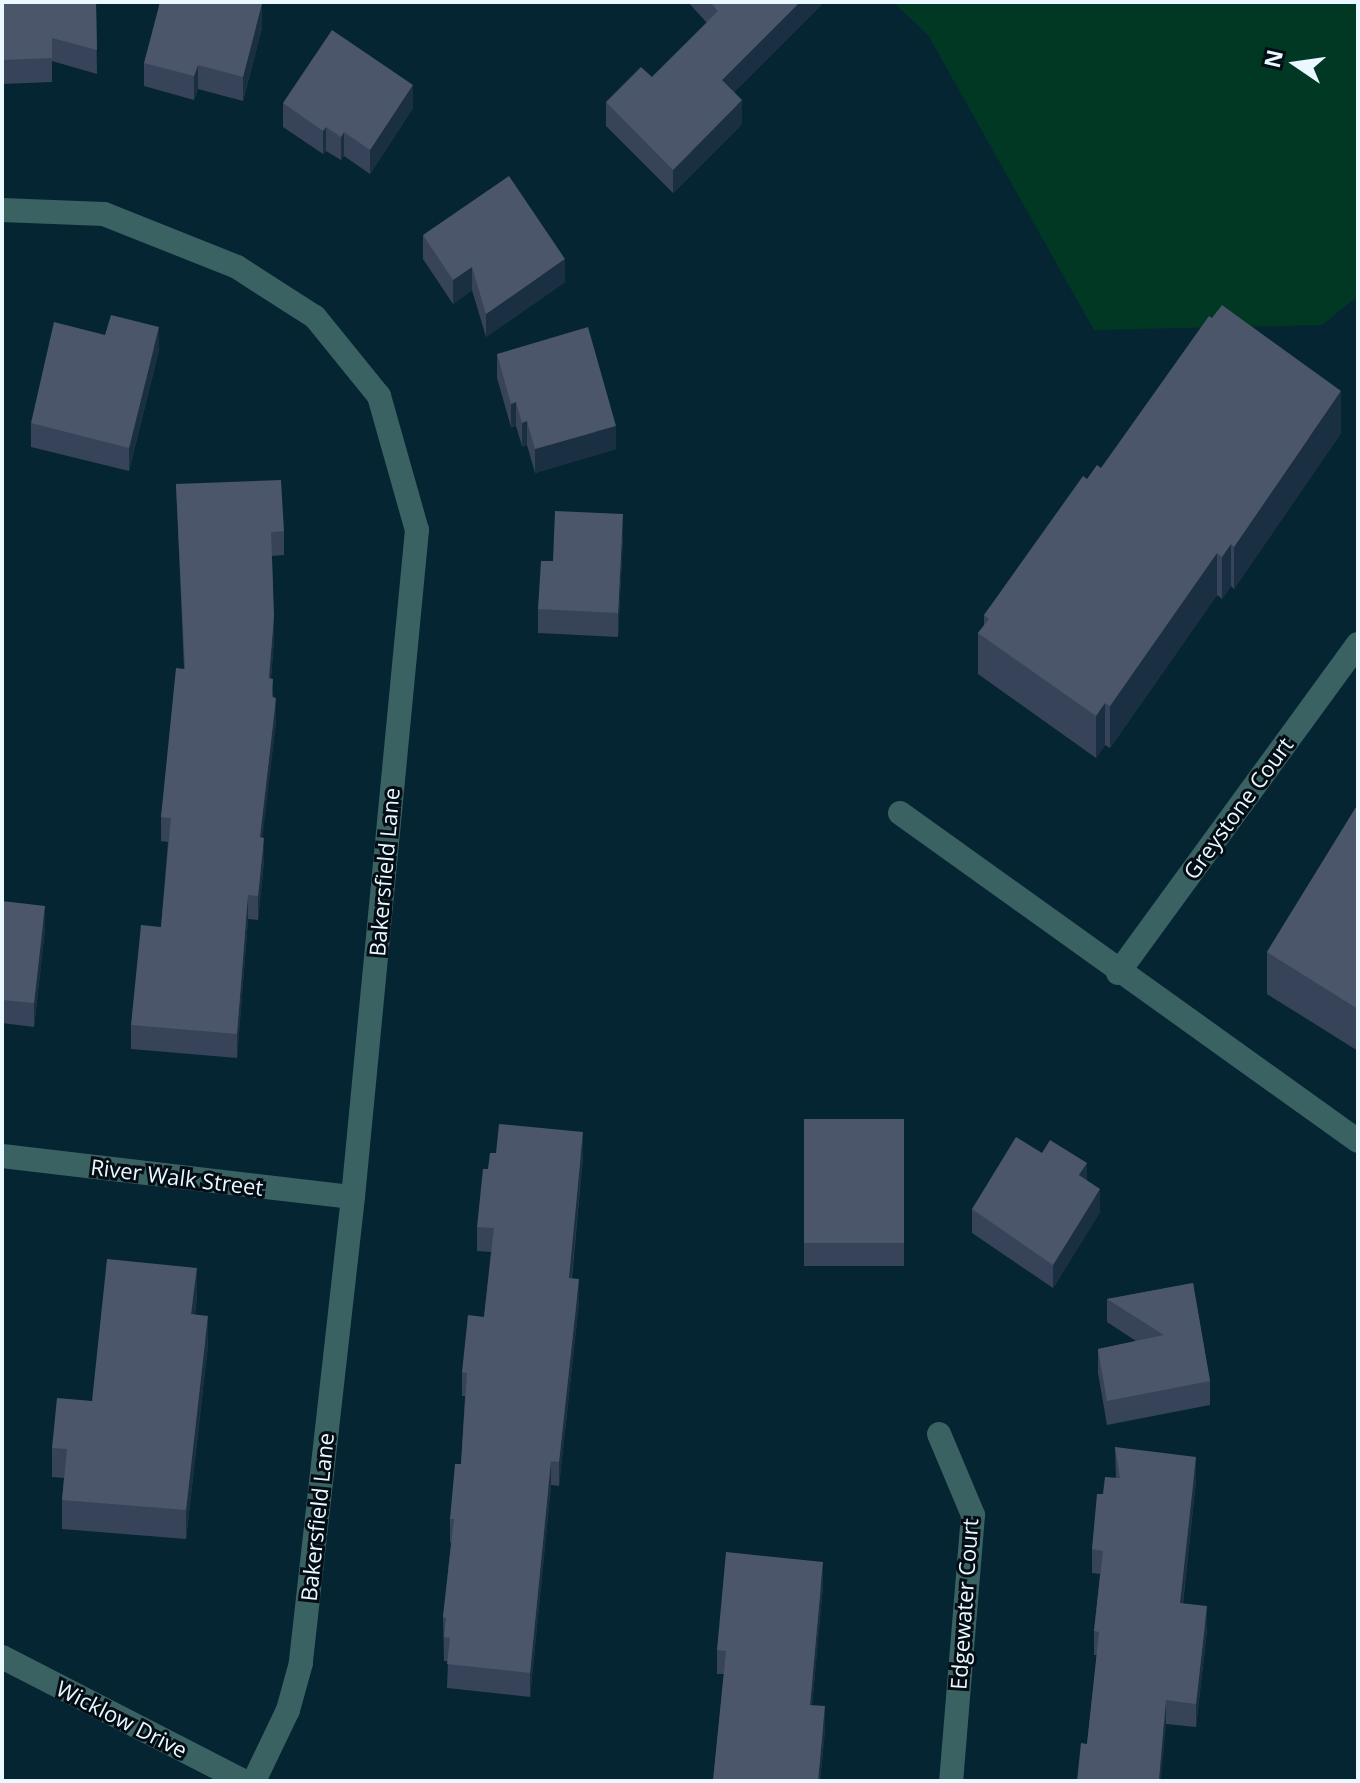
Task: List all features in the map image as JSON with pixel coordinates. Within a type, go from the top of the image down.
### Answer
[{"type":"street","name":"Bakersfield Lane","points":[[2,210],[104,214],[237,267],[315,317],[379,396],[417,530],[353,1197],[301,1663],[288,1710],[254,1781]]},
{"type":"street","name":"Greystone Court","points":[[1118,973],[1358,644]]},
{"type":"street","points":[[900,813],[1118,973],[1358,1141]]},
{"type":"street","name":"River Walk Street","points":[[2,1156],[353,1197]]},
{"type":"street","name":"Edgewater Court","points":[[939,1434],[973,1515],[951,1781]]},
{"type":"street","name":"Wicklow Drive","points":[[2,1657],[243,1781]]},
{"type":"green space","points":[[893,2],[1358,2],[1358,296],[1322,325],[1094,330],[928,35]]},
{"type":"building","points":[[2,2],[96,2],[97,50],[52,38],[52,58],[2,60]]},
{"type":"building","points":[[160,2],[262,4],[243,77],[198,65],[194,76],[144,63]]},
{"type":"building","points":[[710,2],[800,2],[722,80],[742,100],[673,170],[606,102],[641,67],[652,77],[718,11]]},
{"type":"building","points":[[332,30],[413,85],[370,150],[344,132],[341,137],[326,127],[323,131],[283,103]]},
{"type":"building","points":[[509,176],[565,259],[486,314],[472,267],[453,280],[423,235]]},
{"type":"building","points":[[1222,305],[1341,391],[1234,547],[1231,544],[1222,557],[1217,553],[1110,706],[1105,703],[1096,716],[978,633],[989,619],[984,615],[1083,476],[1087,479],[1097,465],[1101,468],[1209,316],[1212,318]]},
{"type":"building","points":[[111,315],[159,327],[129,448],[31,423],[54,322],[105,335]]},
{"type":"building","points":[[588,327],[616,426],[535,449],[527,421],[522,423],[516,402],[511,404],[497,354]]},
{"type":"building","points":[[281,480],[284,531],[271,532],[274,615],[269,678],[273,679],[272,697],[276,698],[260,837],[264,838],[258,896],[248,895],[237,1034],[131,1025],[141,925],[161,927],[171,818],[161,817],[176,668],[185,669],[176,484]]},
{"type":"building","points":[[555,511],[623,514],[618,613],[538,609],[541,561],[553,561]]},
{"type":"building","points":[[1358,804],[1358,1009],[1267,952]]},
{"type":"building","points":[[2,901],[45,906],[34,1003],[2,1000]]},
{"type":"building","points":[[804,1119],[904,1119],[904,1243],[804,1243]]},
{"type":"building","points":[[499,1124],[583,1132],[569,1278],[579,1279],[559,1462],[551,1461],[530,1673],[447,1664],[450,1638],[444,1637],[446,1618],[443,1617],[454,1519],[450,1519],[455,1464],[461,1464],[467,1373],[462,1372],[468,1315],[484,1317],[494,1228],[477,1227],[483,1169],[488,1169],[490,1153],[496,1153]]},
{"type":"building","points":[[1016,1137],[1042,1153],[1050,1140],[1087,1163],[1079,1175],[1100,1189],[1053,1265],[972,1209]]},
{"type":"building","points":[[107,1259],[197,1268],[191,1314],[208,1316],[186,1510],[62,1500],[67,1449],[52,1448],[57,1398],[92,1401]]},
{"type":"building","points":[[1193,1283],[1210,1381],[1107,1401],[1098,1349],[1164,1335],[1107,1299]]},
{"type":"building","points":[[1115,1447],[1196,1457],[1180,1603],[1207,1606],[1196,1704],[1166,1700],[1159,1781],[1077,1781],[1081,1743],[1087,1744],[1099,1632],[1094,1631],[1103,1551],[1092,1549],[1097,1494],[1103,1494],[1105,1477],[1120,1478]]},
{"type":"building","points":[[726,1552],[823,1562],[810,1705],[825,1706],[818,1781],[713,1781],[726,1651],[717,1650]]}]
